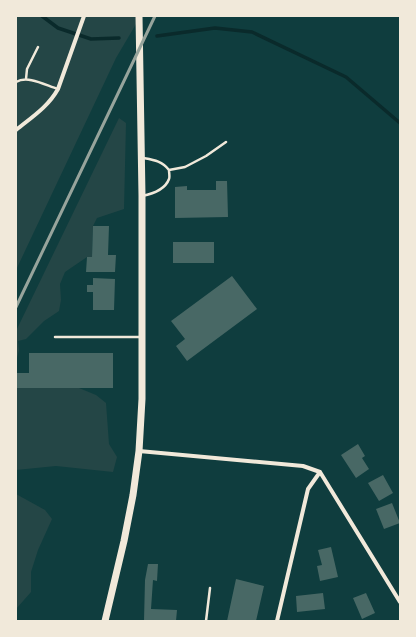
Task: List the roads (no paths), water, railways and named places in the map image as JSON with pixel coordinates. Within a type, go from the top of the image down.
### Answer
[{"type":"main road","points":[[105,621],[133,495],[139,451],[142,399],[142,196],[139,16]]},
{"type":"street","points":[[16,130],[43,109],[53,98],[58,89],[84,16]]},
{"type":"street","points":[[139,451],[303,466],[320,472],[400,602]]},
{"type":"street","points":[[277,621],[308,488],[320,472]]},
{"type":"lane","points":[[26,80],[28,69],[38,47]]},
{"type":"lane","points":[[16,82],[26,80],[58,89]]},
{"type":"lane","points":[[169,170],[185,167],[206,156],[226,142]]},
{"type":"lane","points":[[141,158],[154,160],[165,164],[169,170],[169,180],[164,186],[153,193],[142,196]]},
{"type":"lane","points":[[55,337],[142,337]]},
{"type":"lane","points":[[206,621],[210,588]]},
{"type":"waterway","points":[[42,16],[58,28],[91,39],[119,38]]},
{"type":"waterway","points":[[157,36],[215,28],[252,32],[346,77],[400,123]]},
{"type":"railway","points":[[16,307],[155,16]]}]
